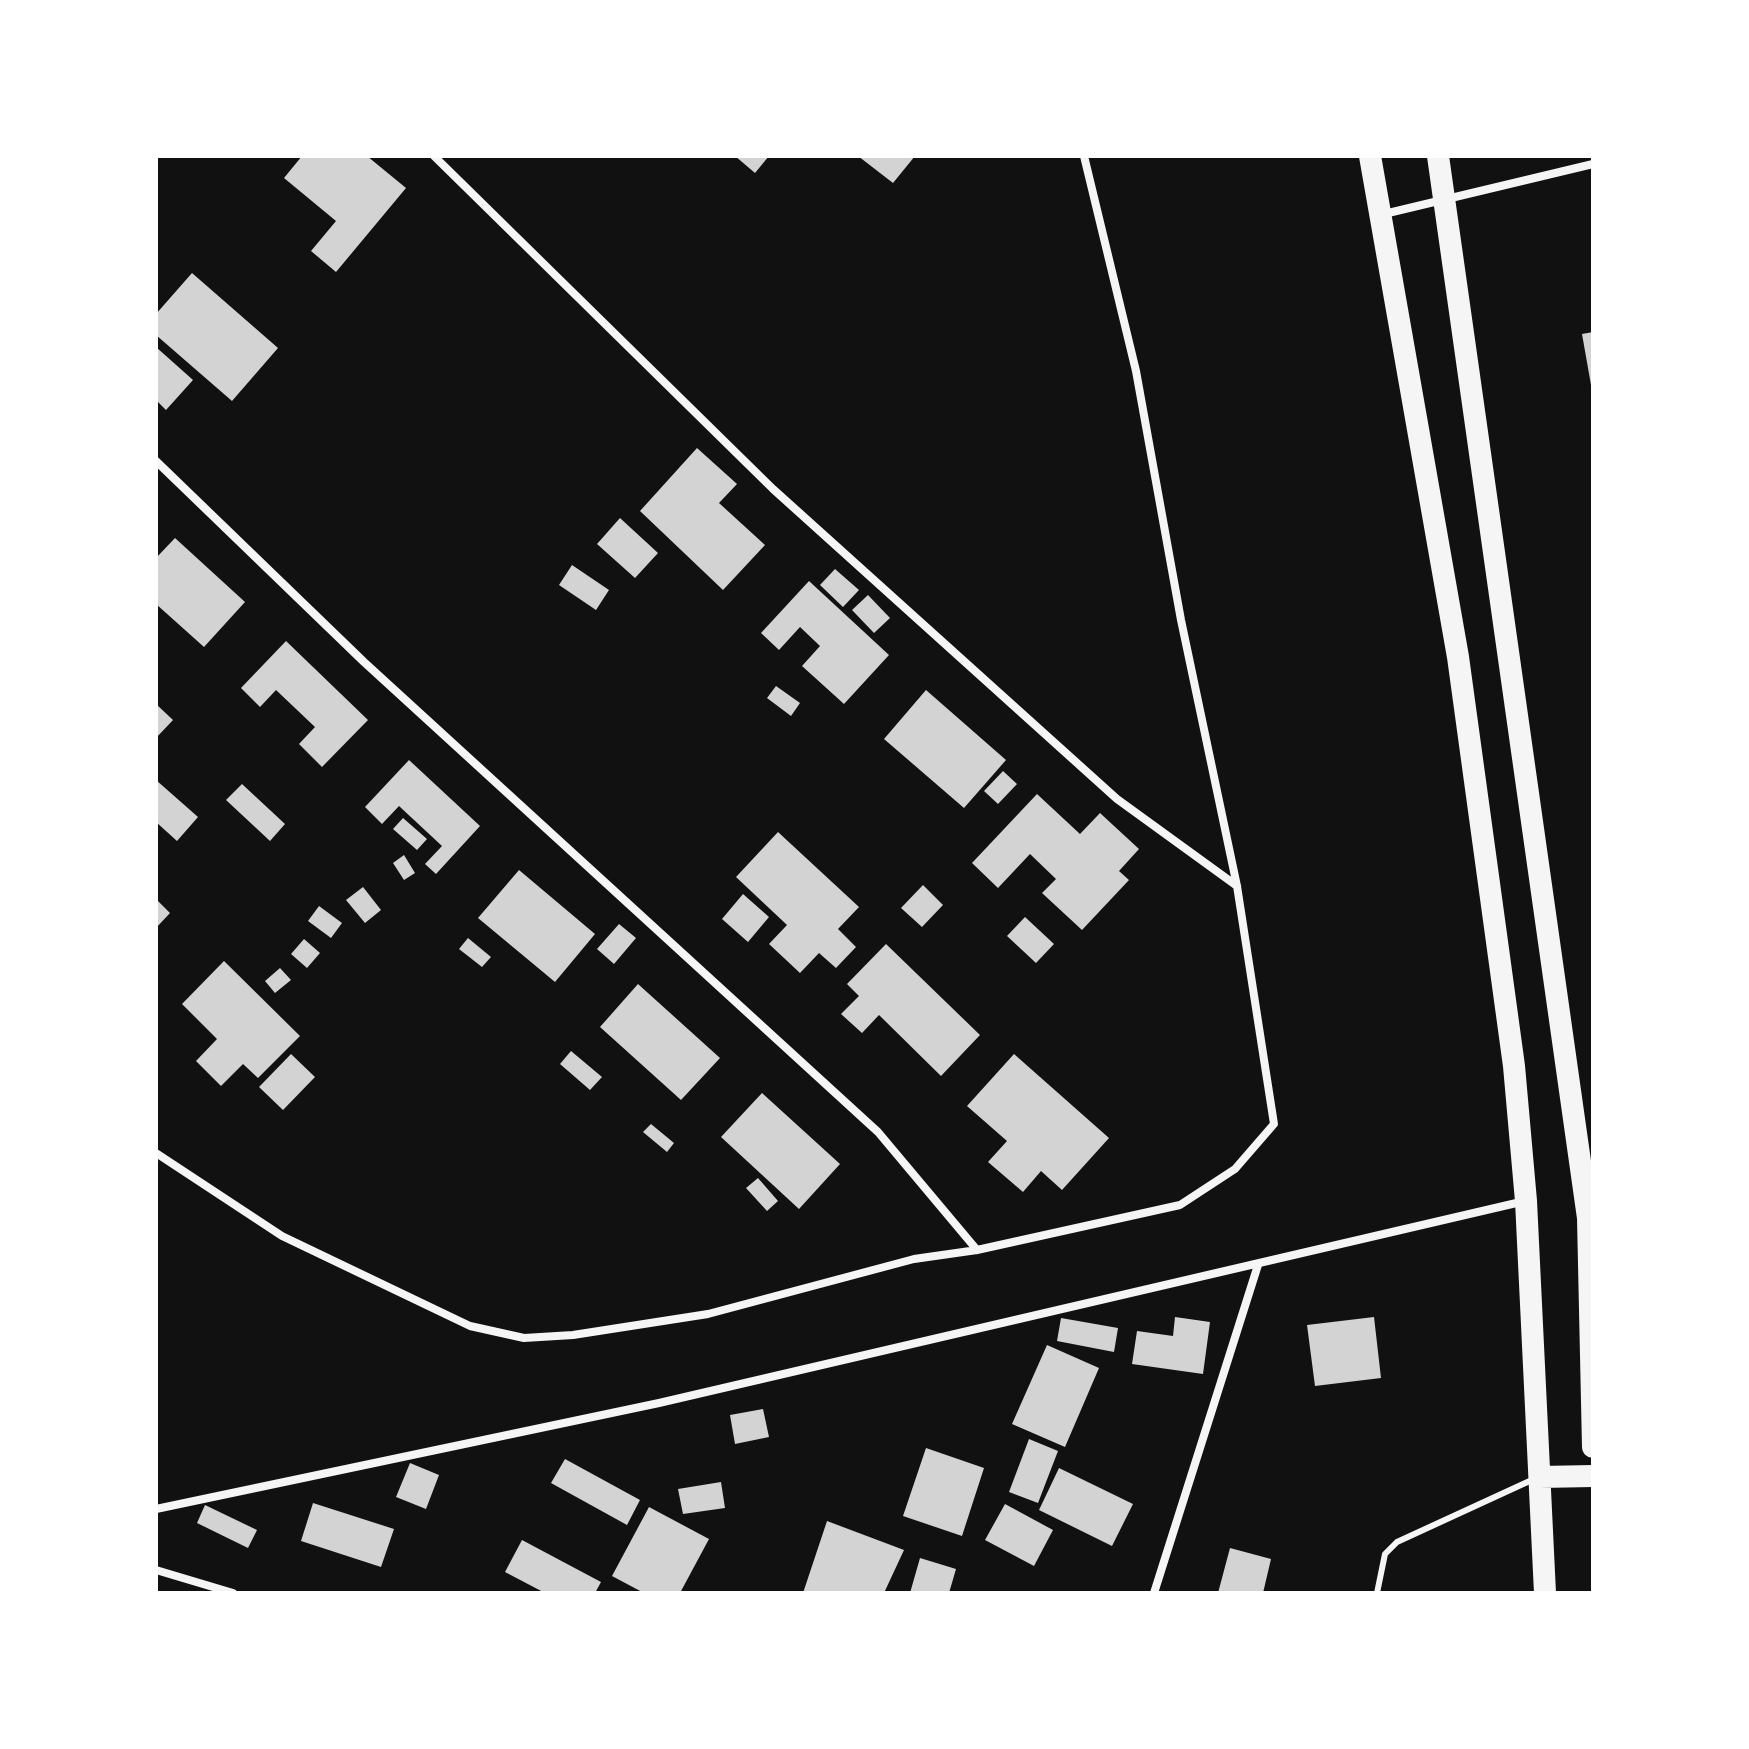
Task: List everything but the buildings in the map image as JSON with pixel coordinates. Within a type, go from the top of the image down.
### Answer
[{"type":"highway","points":[[1370,156],[1458,657],[1514,1066],[1526,1201],[1545,1593]]},
{"type":"highway","points":[[1438,156],[1588,1218],[1593,1447]]},
{"type":"highway","points":[[1540,1477],[1593,1476]]},
{"type":"street","points":[[434,156],[773,489],[1117,799],[1237,886]]},
{"type":"street","points":[[156,1153],[282,1236],[470,1326],[524,1338],[573,1335],[708,1314],[914,1259],[977,1250],[1180,1205],[1235,1169],[1274,1124],[1237,886],[1181,620],[1136,371],[1084,156]]},
{"type":"street","points":[[1382,215],[1593,164]]},
{"type":"street","points":[[156,461],[364,662],[878,1132],[977,1250]]},
{"type":"street","points":[[156,1509],[659,1403],[1526,1201]]},
{"type":"street","points":[[1154,1593],[1258,1265]]},
{"type":"street","points":[[156,1570],[233,1593]]},
{"type":"lane","points":[[1377,1593],[1385,1554],[1397,1542],[1540,1477]]}]
